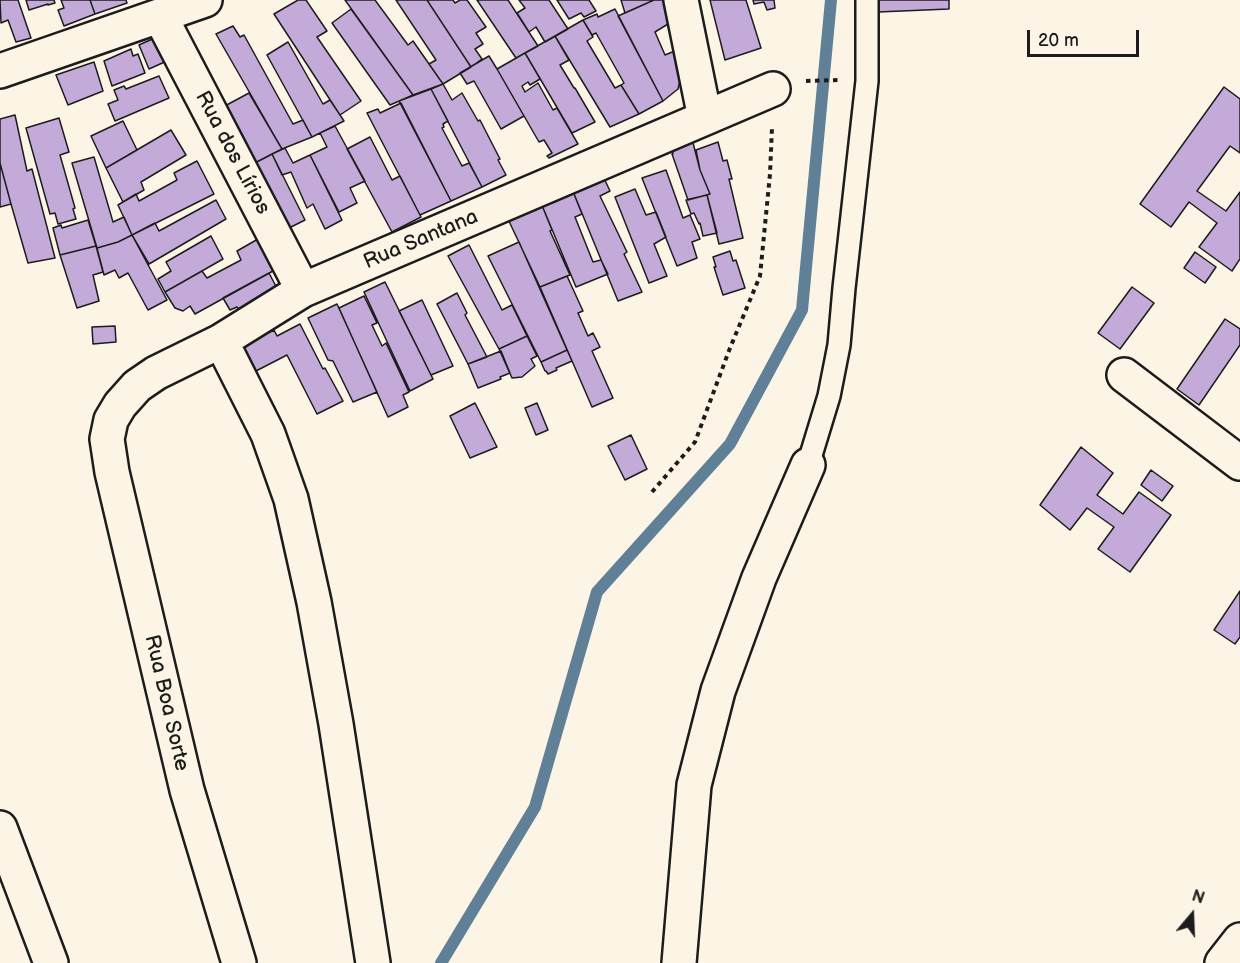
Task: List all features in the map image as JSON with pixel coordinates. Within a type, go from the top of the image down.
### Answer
[{"type":"street","points":[[0,71],[205,0]]},
{"type":"street","points":[[681,0],[705,118]]},
{"type":"street","name":"Rua dos Lírios","points":[[160,16],[303,290]]},
{"type":"street","name":"Rua Santana","points":[[106,439],[111,420],[120,405],[137,386],[156,373],[220,341],[303,290],[773,89]]},
{"type":"street","points":[[220,341],[268,434],[291,499],[314,602],[336,724],[373,963]]},
{"type":"street","points":[[1124,375],[1240,463]]},
{"type":"street","name":"Rua Boa Sorte","points":[[106,439],[187,790],[239,963]]},
{"type":"street","points":[[679,963],[694,785],[718,691],[759,578],[808,465]]},
{"type":"street","points":[[0,828],[51,963]]},
{"type":"street","points":[[1222,963],[1240,940]]},
{"type":"lane","points":[[808,465],[829,396],[839,345],[867,81],[867,0]]},
{"type":"path","points":[[652,492],[695,442],[760,276],[770,174],[773,89]]},
{"type":"building","points":[[0,0],[18,0],[31,38],[16,42],[8,20],[1,23]]},
{"type":"building","points":[[26,0],[54,0],[55,3],[29,10]]},
{"type":"building","points":[[61,0],[90,0],[95,14],[64,26],[58,10],[64,8]]},
{"type":"building","points":[[90,0],[126,0],[127,3],[95,14]]},
{"type":"building","points":[[298,0],[306,0],[327,31],[317,37],[361,101],[340,115],[274,14]]},
{"type":"building","points":[[345,0],[375,0],[408,45],[413,41],[443,84],[413,95]]},
{"type":"building","points":[[396,0],[427,0],[471,67],[443,84],[429,64],[436,60]]},
{"type":"building","points":[[427,0],[453,0],[455,3],[467,0],[486,27],[476,33],[483,44],[475,49],[482,59],[471,67]]},
{"type":"building","points":[[477,0],[508,0],[538,46],[516,58]]},
{"type":"building","points":[[519,0],[549,0],[568,29],[545,42],[536,27],[529,32],[517,13],[525,8]]},
{"type":"building","points":[[557,0],[589,0],[596,11],[584,17],[581,13],[569,19]]},
{"type":"building","points":[[621,0],[654,0],[625,13]]},
{"type":"building","points":[[654,0],[664,0],[673,20],[655,32],[665,55],[677,50],[680,81],[678,89],[663,101],[618,16]]},
{"type":"building","points":[[710,0],[746,0],[761,48],[725,60]]},
{"type":"building","points":[[753,0],[774,0],[775,8],[767,10],[764,2],[754,4]]},
{"type":"building","points":[[877,0],[949,0],[949,9],[878,12]]},
{"type":"building","points":[[351,9],[413,95],[390,105],[332,23]]},
{"type":"building","points":[[615,9],[663,101],[639,114],[621,85],[624,83],[596,33],[592,35],[583,20],[597,14],[598,17]]},
{"type":"building","points":[[583,20],[593,37],[587,41],[615,88],[621,85],[639,114],[610,127],[555,36]]},
{"type":"building","points":[[233,26],[240,37],[244,35],[293,124],[303,120],[312,137],[282,149],[216,34]]},
{"type":"building","points":[[159,36],[169,60],[149,69],[139,45]]},
{"type":"building","points":[[555,36],[569,60],[560,65],[595,122],[572,133],[525,53]]},
{"type":"building","points":[[288,42],[323,104],[330,100],[344,121],[312,137],[267,55]]},
{"type":"building","points":[[131,49],[133,56],[138,54],[145,73],[112,86],[104,61]]},
{"type":"building","points":[[525,53],[540,79],[530,85],[528,82],[522,86],[525,92],[538,83],[553,110],[557,108],[578,144],[549,158],[547,156],[552,153],[544,140],[539,142],[497,69]]},
{"type":"building","points":[[489,56],[524,116],[501,129],[474,81],[467,84],[460,73]]},
{"type":"building","points":[[94,62],[103,91],[68,105],[56,75]]},
{"type":"building","points":[[159,76],[169,98],[115,121],[108,104],[118,100],[114,90],[124,86],[126,89]]},
{"type":"building","points":[[443,84],[452,100],[462,93],[478,121],[480,120],[506,175],[482,187],[431,89]]},
{"type":"building","points":[[1224,87],[1240,99],[1240,153],[1230,146],[1197,191],[1226,211],[1240,192],[1240,259],[1232,271],[1199,247],[1217,223],[1189,202],[1171,227],[1140,204]]},
{"type":"building","points":[[431,89],[448,121],[443,124],[442,128],[462,166],[469,163],[482,187],[451,201],[399,101]]},
{"type":"building","points":[[249,93],[282,149],[251,165],[223,107]]},
{"type":"building","points":[[401,103],[451,201],[420,215],[367,113],[378,109],[380,113]]},
{"type":"building","points":[[15,115],[27,171],[32,169],[55,258],[28,263],[0,163],[0,119]]},
{"type":"building","points":[[59,118],[69,152],[60,155],[76,219],[58,224],[55,213],[50,214],[26,128]]},
{"type":"building","points":[[123,121],[137,150],[106,168],[91,136]]},
{"type":"building","points":[[335,126],[365,181],[350,188],[357,203],[339,212],[310,155],[327,147],[320,133]]},
{"type":"building","points":[[171,130],[186,155],[141,182],[144,190],[123,202],[106,168]]},
{"type":"building","points":[[690,131],[700,170],[710,194],[688,200],[669,139]]},
{"type":"building","points":[[370,137],[392,180],[400,176],[421,217],[392,232],[347,149]]},
{"type":"building","points":[[718,142],[723,161],[727,160],[732,179],[729,179],[743,238],[719,244],[707,195],[710,194],[700,170],[696,150]]},
{"type":"building","points":[[285,148],[293,163],[310,155],[342,220],[325,229],[313,204],[307,208],[291,172],[282,175],[272,154]]},
{"type":"building","points":[[272,154],[305,220],[285,230],[251,165]]},
{"type":"building","points":[[94,157],[113,222],[124,217],[132,235],[97,248],[72,163]]},
{"type":"building","points":[[197,161],[214,194],[132,235],[118,205],[136,194],[139,201],[177,180],[174,173]]},
{"type":"building","points":[[0,163],[11,204],[0,207]]},
{"type":"building","points":[[666,170],[683,218],[690,215],[700,239],[692,242],[697,258],[677,266],[642,178]]},
{"type":"building","points":[[602,174],[610,191],[600,196],[627,252],[624,254],[642,292],[618,301],[572,189]]},
{"type":"building","points":[[572,189],[582,214],[575,217],[593,262],[601,260],[608,274],[576,287],[541,203]]},
{"type":"building","points":[[635,189],[646,215],[656,212],[666,237],[654,244],[667,276],[649,283],[615,197]]},
{"type":"building","points":[[707,195],[717,233],[703,236],[700,223],[694,213],[691,214],[686,200]]},
{"type":"building","points":[[216,200],[226,219],[149,264],[132,235],[155,223],[159,231]]},
{"type":"building","points":[[541,203],[552,230],[550,231],[570,275],[540,287],[507,217]]},
{"type":"building","points":[[88,220],[96,246],[60,255],[53,228],[61,225],[62,228]]},
{"type":"building","points":[[132,235],[167,300],[148,310],[128,273],[119,278],[115,270],[104,275],[97,248]]},
{"type":"building","points":[[211,236],[223,259],[165,292],[158,279],[171,271],[166,262]]},
{"type":"building","points":[[258,239],[273,271],[195,314],[190,306],[183,311],[175,308],[165,292],[202,271],[207,278],[241,260],[237,251]]},
{"type":"building","points":[[519,242],[567,350],[541,362],[488,256]]},
{"type":"building","points":[[469,245],[502,310],[512,305],[527,336],[499,349],[448,256]]},
{"type":"building","points":[[96,246],[103,272],[93,275],[99,301],[77,308],[60,255]]},
{"type":"building","points":[[730,251],[733,261],[736,260],[745,288],[723,295],[713,257]]},
{"type":"building","points":[[1195,252],[1216,267],[1205,283],[1184,268]]},
{"type":"building","points":[[269,273],[279,292],[241,312],[237,307],[230,310],[223,298]]},
{"type":"building","points":[[567,276],[583,311],[578,313],[588,336],[593,333],[600,347],[592,351],[613,398],[592,407],[540,287]]},
{"type":"building","points":[[385,282],[433,379],[410,391],[364,292]]},
{"type":"building","points":[[1132,287],[1154,303],[1120,349],[1098,333]]},
{"type":"building","points":[[457,293],[467,313],[465,315],[487,357],[468,364],[437,304]]},
{"type":"building","points":[[364,296],[377,323],[372,325],[382,346],[386,343],[409,392],[403,395],[408,407],[388,417],[339,308]]},
{"type":"building","points":[[422,300],[453,366],[431,375],[399,311]]},
{"type":"building","points":[[337,304],[377,392],[353,402],[333,361],[328,360],[308,318]]},
{"type":"building","points":[[1225,319],[1240,329],[1240,345],[1199,405],[1177,389]]},
{"type":"building","points":[[300,324],[323,369],[325,368],[343,401],[317,414],[287,355],[254,372],[240,345],[274,330],[277,336]]},
{"type":"building","points":[[115,326],[116,342],[93,344],[92,327]]},
{"type":"building","points":[[527,336],[537,356],[531,359],[535,366],[522,377],[512,378],[499,349]]},
{"type":"building","points":[[567,350],[572,361],[548,374],[541,362]]},
{"type":"building","points":[[501,351],[510,373],[478,388],[468,364]]},
{"type":"building","points":[[475,403],[497,447],[470,458],[450,416]]},
{"type":"building","points":[[537,403],[548,430],[536,435],[525,408]]},
{"type":"building","points":[[631,435],[647,469],[625,480],[608,446]]},
{"type":"building","points":[[1081,447],[1113,473],[1097,495],[1123,514],[1139,492],[1171,515],[1130,572],[1098,549],[1114,527],[1087,508],[1070,530],[1040,505]]},
{"type":"building","points":[[1151,470],[1173,486],[1162,501],[1141,485]]},
{"type":"building","points":[[1240,591],[1240,637],[1235,644],[1214,630]]},
{"type":"waterway","points":[[441,963],[535,807],[597,592],[730,444],[802,310],[831,0]]}]
